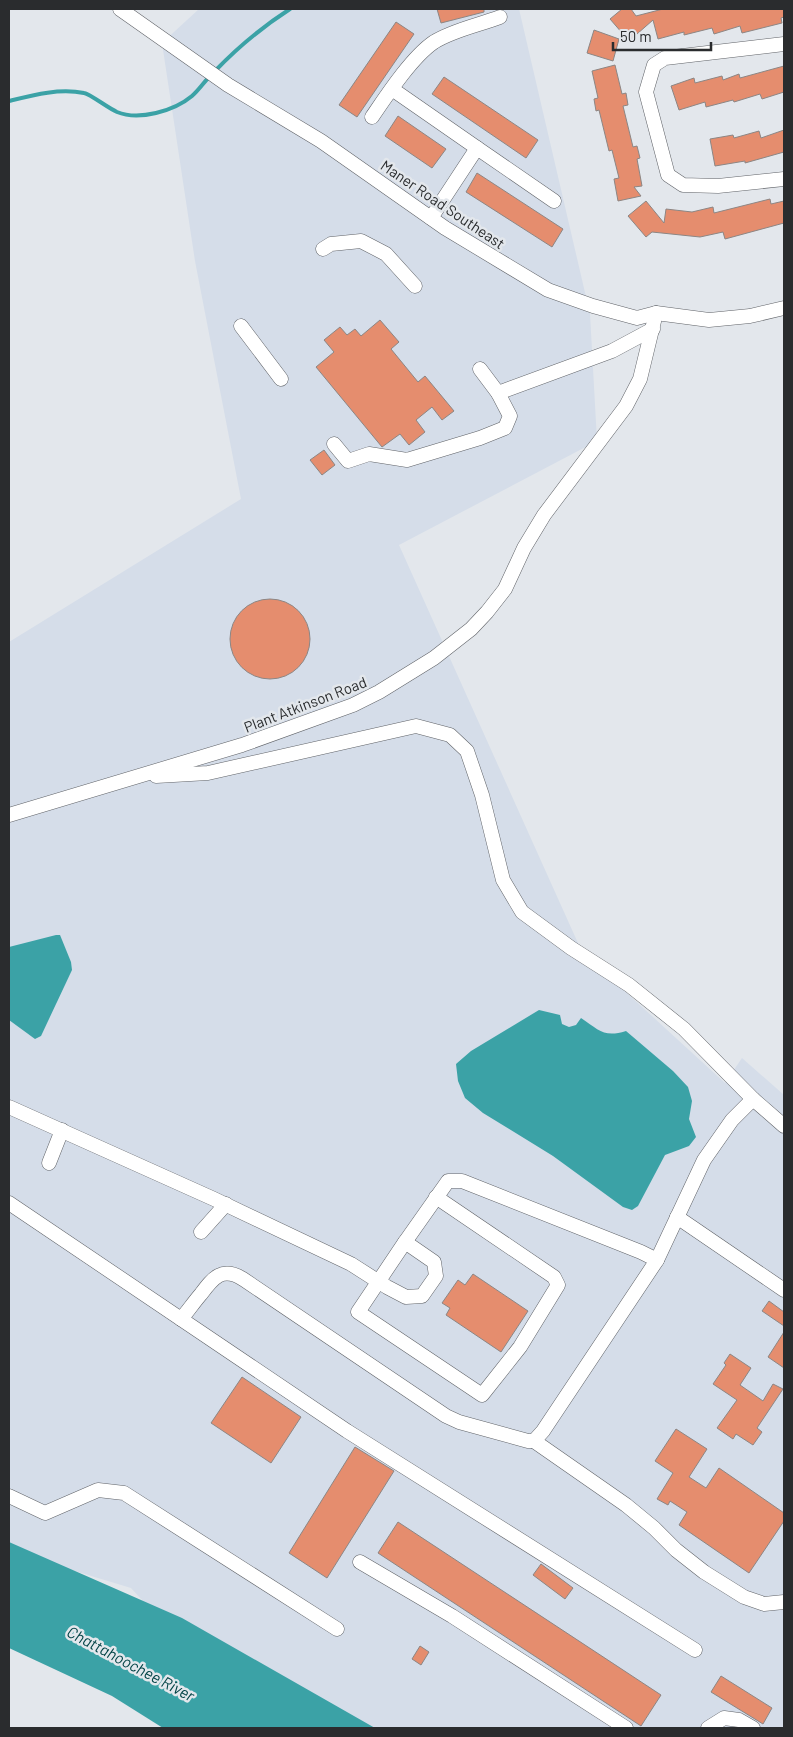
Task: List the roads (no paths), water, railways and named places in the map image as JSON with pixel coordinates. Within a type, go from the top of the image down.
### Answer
[{"type":"street","name":"Maner Road Southeast","points":[[120,9],[228,84],[321,141],[431,218],[486,254],[548,290],[593,306],[637,318],[656,313],[709,320],[750,316],[784,308]]},
{"type":"street","points":[[372,117],[392,89],[432,43],[500,17]]},
{"type":"street","points":[[784,44],[665,58],[654,65],[646,92],[668,175],[683,185],[718,186],[784,179]]},
{"type":"street","points":[[392,89],[554,201]]},
{"type":"street","points":[[431,218],[477,148]]},
{"type":"street","points":[[323,249],[331,244],[361,241],[386,254],[415,286]]},
{"type":"street","name":"Plant Atkinson Road","points":[[9,815],[242,745],[354,704],[406,677],[471,630],[505,589],[524,548],[544,515],[626,406],[640,379],[656,313]]},
{"type":"street","points":[[241,326],[280,379]]},
{"type":"street","points":[[498,394],[612,351],[653,329]]},
{"type":"street","points":[[334,444],[348,461],[369,454],[407,460],[480,438],[506,428],[510,416],[498,394],[480,369]]},
{"type":"street","points":[[136,777],[208,773],[416,726],[450,735],[467,752],[482,794],[503,880],[522,912],[571,948],[629,985],[684,1029],[752,1099],[784,1126]]},
{"type":"street","points":[[534,1441],[543,1431],[657,1260],[704,1160],[732,1120],[752,1099]]},
{"type":"street","points":[[9,1107],[226,1204],[351,1264],[378,1282],[406,1297],[422,1296],[436,1276],[434,1262],[405,1242]]},
{"type":"street","points":[[49,1163],[62,1130]]},
{"type":"street","points":[[436,1197],[554,1277],[558,1285],[520,1347],[482,1395],[358,1312],[405,1242],[436,1197],[448,1181],[462,1180],[657,1260]]},
{"type":"street","points":[[9,1203],[347,1431],[696,1650]]},
{"type":"street","points":[[201,1232],[226,1204]]},
{"type":"street","points":[[677,1217],[784,1290]]},
{"type":"street","points":[[181,1319],[212,1279],[222,1274],[231,1273],[251,1284],[446,1416],[474,1427],[534,1441],[626,1505],[654,1528],[676,1550],[704,1572],[744,1597],[764,1604],[784,1602]]},
{"type":"street","points":[[9,1496],[45,1513],[98,1490],[124,1493],[337,1629]]},
{"type":"street","points":[[360,1562],[452,1616],[626,1728]]},
{"type":"street","points":[[708,1728],[724,1718],[739,1720],[753,1728]]},
{"type":"water","points":[[60,935],[71,962],[72,970],[41,1036],[35,1039],[9,1020],[9,947]]},
{"type":"water","points":[[539,1010],[560,1015],[562,1024],[569,1027],[576,1025],[581,1018],[602,1032],[612,1034],[626,1031],[673,1071],[688,1087],[692,1101],[689,1119],[696,1137],[689,1146],[665,1155],[638,1206],[632,1210],[623,1207],[553,1156],[483,1113],[465,1098],[458,1081],[456,1064],[471,1051]]},
{"type":"water","name":"Chattahoochee River","points":[[9,1542],[182,1618],[375,1728],[163,1728],[112,1696],[9,1648]]},
{"type":"waterway","points":[[215,71],[251,38],[290,9]]},
{"type":"waterway","points":[[9,101],[46,93],[75,92],[87,94],[117,112],[126,115],[146,115],[166,110],[185,101],[195,94],[210,76]]}]
